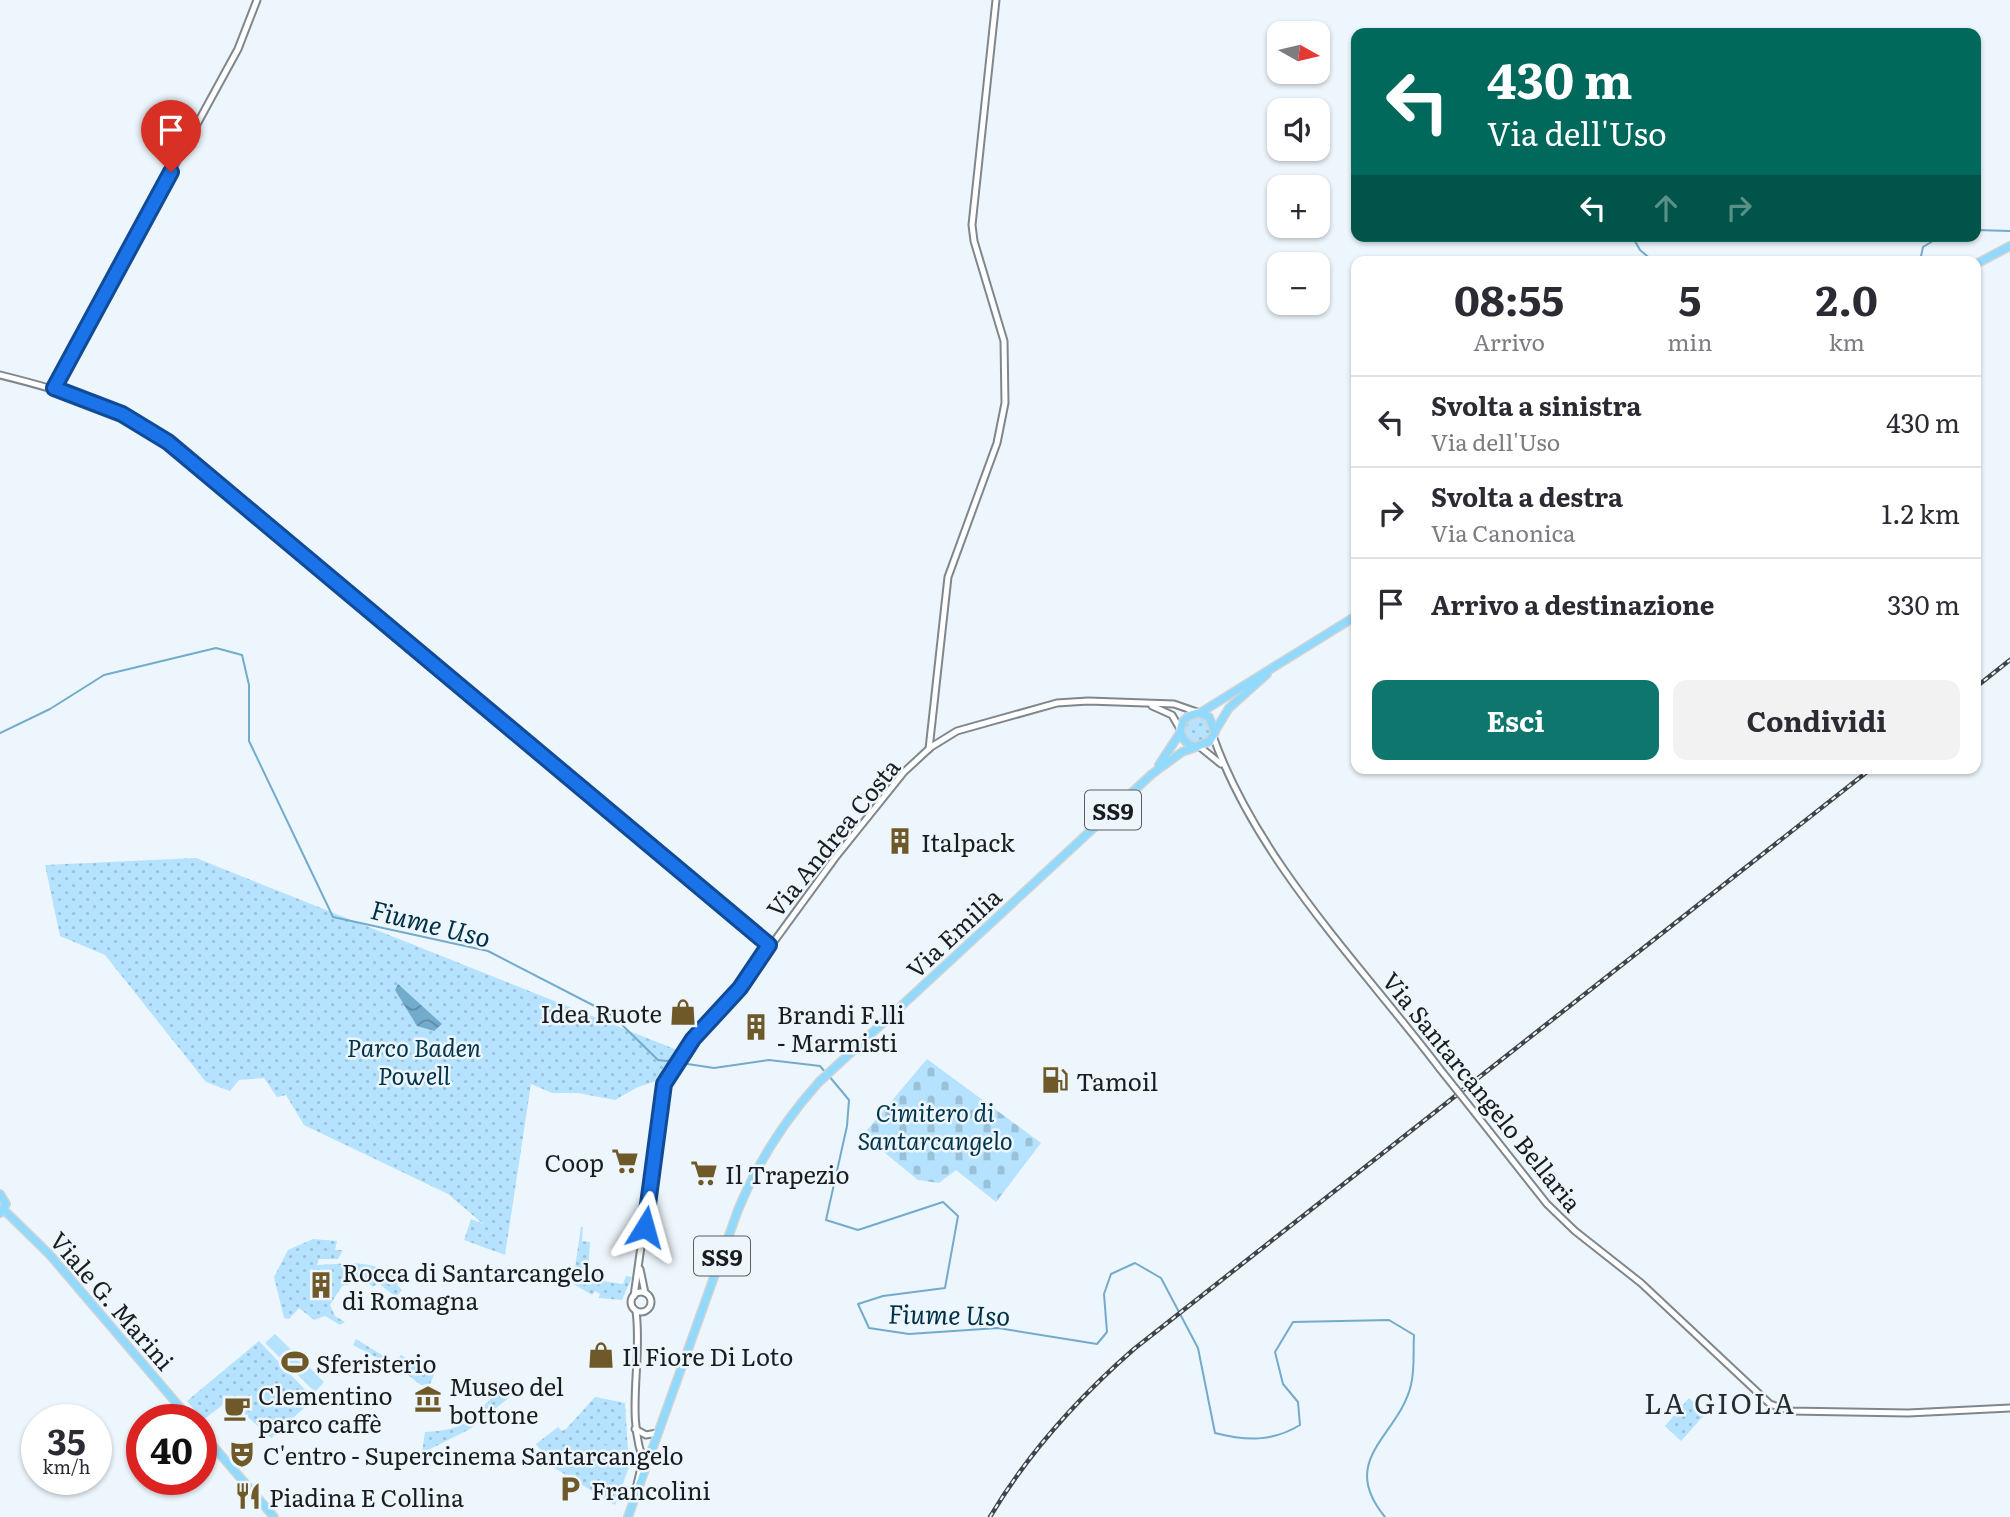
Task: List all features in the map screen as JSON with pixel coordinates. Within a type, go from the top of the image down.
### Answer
[{"type":"main road","points":[[1981,261],[2010,246]]},
{"type":"main road","name":"Via Emilia","points":[[1152,774],[1180,731],[1183,719],[1198,713],[1351,619]]},
{"type":"main road","name":"Via Emilia","points":[[645,1465],[753,1174],[780,1129],[842,1061],[1152,774],[1182,752],[1198,747],[1214,734],[1229,708],[1282,660]]},
{"type":"main road","points":[[1198,713],[1209,717],[1214,734]]},
{"type":"main road","points":[[1180,731],[1186,743],[1198,747]]},
{"type":"main road","points":[[0,1194],[5,1200],[2,1211]]},
{"type":"main road","name":"Viale G. Marini","points":[[2,1211],[43,1247],[177,1404]]},
{"type":"main road","points":[[217,1450],[274,1517]]},
{"type":"main road","points":[[628,1517],[645,1465]]},
{"type":"main road","points":[[628,1517],[645,1465]]},
{"type":"street","points":[[54,388],[238,49],[257,0]]},
{"type":"street","points":[[929,750],[948,577],[997,443],[1005,403],[1004,341],[974,241],[972,225],[996,0]]},
{"type":"street","points":[[0,375],[54,388],[122,414],[168,442],[769,945]]},
{"type":"street","name":"Via Andrea Costa","points":[[634,1296],[665,1081],[693,1039],[740,988],[769,945],[904,772],[929,750],[957,731],[980,722],[1057,703],[1088,701],[1174,704],[1198,713]]},
{"type":"street","name":"Via Andrea Costa","points":[[1146,704],[1172,715],[1180,731]]},
{"type":"street","name":"Via Santarcangelo Bellaria","points":[[1214,734],[1223,766],[1288,877],[1547,1204],[1574,1231],[1641,1283],[1770,1404],[1790,1410],[1908,1413],[2010,1408]]},
{"type":"street","name":"Via Santarcangelo Bellaria","points":[[1198,747],[1223,766]]},
{"type":"street","name":"Via Andrea Costa","points":[[639,1265],[645,1293]]},
{"type":"street","points":[[638,1334],[645,1311],[651,1304],[645,1293],[634,1296],[631,1303],[636,1311],[638,1334],[635,1429],[645,1465]]},
{"type":"street","points":[[636,1311],[645,1311]]},
{"type":"street","points":[[635,1429],[646,1435],[657,1433]]},
{"type":"green space","points":[[1197,717],[1206,721],[1210,730],[1206,739],[1197,743],[1188,739],[1184,730],[1188,721]]},
{"type":"green space","name":"Parco Baden Powell","points":[[196,858],[677,1050],[668,1077],[638,1087],[615,1100],[578,1093],[552,1093],[531,1084],[505,1255],[464,1240],[471,1219],[483,1224],[448,1194],[304,1125],[286,1095],[277,1097],[264,1078],[239,1080],[230,1091],[206,1082],[105,955],[60,936],[45,865]]},
{"type":"green space","name":"Cimitero di Santarcangelo","points":[[927,1059],[1041,1143],[996,1202],[956,1170],[939,1183],[918,1180],[863,1135]]},
{"type":"green space","points":[[581,1227],[582,1241],[590,1242],[588,1272],[603,1276],[603,1281],[623,1284],[626,1276],[632,1277],[622,1300],[599,1298],[600,1294],[595,1291],[592,1295],[565,1279],[566,1267],[575,1268]]},
{"type":"green space","points":[[313,1239],[337,1241],[335,1250],[343,1250],[338,1259],[319,1259],[317,1265],[370,1265],[401,1280],[397,1285],[402,1290],[396,1297],[378,1283],[373,1287],[363,1280],[342,1286],[330,1305],[335,1316],[345,1322],[340,1325],[325,1316],[314,1320],[299,1308],[289,1319],[284,1318],[274,1277],[288,1250]]},
{"type":"green space","name":"Sferisterio","points":[[275,1334],[324,1382],[315,1392],[265,1343]]},
{"type":"green space","points":[[356,1339],[395,1363],[401,1355],[434,1375],[430,1384],[421,1385],[404,1372],[353,1345]]},
{"type":"green space","points":[[259,1341],[314,1399],[271,1438],[229,1400],[217,1409],[217,1404],[190,1404],[187,1401]]},
{"type":"green space","points":[[508,1390],[516,1392],[470,1429],[422,1453],[425,1432],[457,1427],[473,1417],[492,1398]]},
{"type":"green space","points":[[595,1397],[625,1403],[629,1467],[615,1505],[553,1467],[536,1444],[558,1427],[562,1431],[566,1429]]},
{"type":"green space","points":[[1689,1398],[1706,1413],[1681,1441],[1665,1426]]},
{"type":"green space","points":[[609,1445],[611,1467],[596,1468],[594,1446]]},
{"type":"water","points":[[398,984],[442,1024],[434,1031],[417,1026],[395,990]]},
{"type":"waterway","points":[[1981,230],[2010,231]]},
{"type":"waterway","points":[[1635,242],[1647,256]]},
{"type":"waterway","points":[[1921,256],[1923,247],[1931,242]]},
{"type":"waterway","name":"Fiume Uso","points":[[0,733],[50,709],[104,675],[216,648],[242,655],[249,685],[249,741],[333,917],[488,951],[612,1015],[658,1060],[675,1062]]},
{"type":"waterway","name":"Fiume Uso","points":[[681,1063],[714,1068],[769,1060],[820,1066],[825,1072]]},
{"type":"waterway","name":"Fiume Uso","points":[[829,1076],[849,1100],[847,1126],[826,1220],[858,1230],[943,1202],[958,1216],[945,1288],[883,1296],[858,1304],[869,1328],[909,1334],[998,1328],[1097,1344],[1107,1332],[1104,1294],[1111,1274],[1135,1263],[1161,1278],[1198,1348],[1215,1433],[1237,1438],[1259,1438],[1279,1435],[1300,1425],[1298,1402],[1283,1384],[1275,1352],[1293,1322],[1389,1320],[1414,1335],[1414,1360],[1411,1385],[1404,1403],[1369,1463],[1367,1479],[1372,1497],[1385,1517]]},
{"type":"railway","points":[[1981,683],[2010,660]]},
{"type":"railway","points":[[990,1517],[1055,1427],[1134,1349],[1864,774]]},
{"type":"place","name":"Italpack","points":[[900,841]]},
{"type":"place","name":"Idea Ruote","points":[[683,1012]]},
{"type":"place","name":"Brandi F.lli - Marmisti","points":[[756,1027]]},
{"type":"place","name":"Tamoil","points":[[1055,1080]]},
{"type":"place","name":"Coop","points":[[625,1161]]},
{"type":"place","name":"Il Trapezio","points":[[704,1173]]},
{"type":"place","name":"Rocca di Santarcangelo di Romagna","points":[[321,1285]]},
{"type":"place","name":"Il Fiore Di Loto","points":[[601,1355]]},
{"type":"place","name":"Sferisterio","points":[[295,1362]]},
{"type":"place","name":"Museo del bottone","points":[[428,1399]]},
{"type":"place","name":"Clementino parco caffè","points":[[237,1408]]},
{"type":"place","name":"C'entro - Supercinema Santarcangelo","points":[[242,1454]]},
{"type":"place","name":"Francolini","points":[[570,1489]]},
{"type":"place","name":"Piadina E Collina","points":[[248,1496]]},
{"type":"district","name":"LA GIOLA","points":[[1720,1402]]},
{"type":"route","points":[[171,172],[54,388],[76,394],[122,414],[168,442],[769,945],[740,988],[693,1039],[664,1084],[660,1097],[645,1227]]}]
